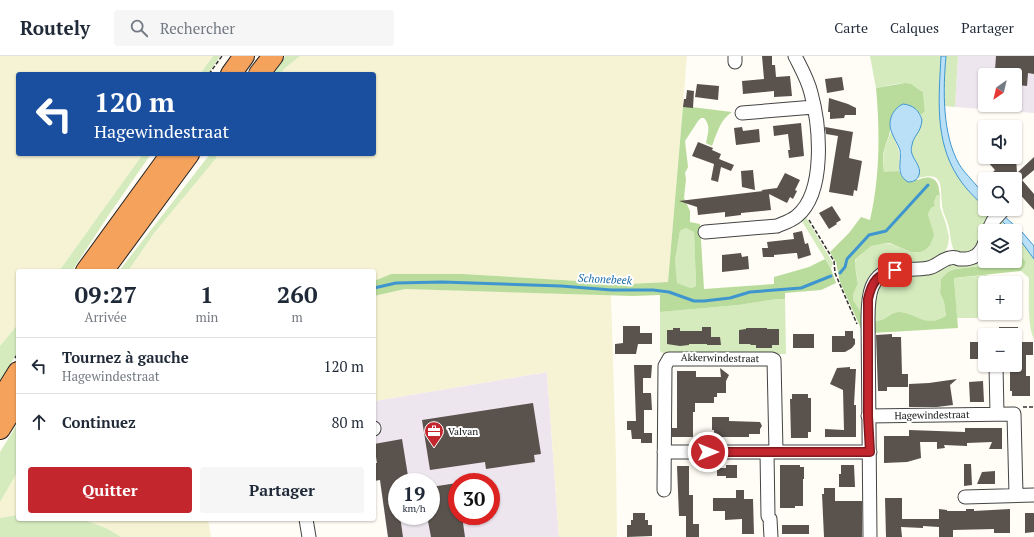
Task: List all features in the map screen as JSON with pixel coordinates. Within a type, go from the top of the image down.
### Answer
[{"type":"highway","points":[[232,72],[244,56]]},
{"type":"highway","points":[[249,72],[261,56]]},
{"type":"highway","points":[[261,72],[273,56]]},
{"type":"highway","points":[[87,269],[170,156]]},
{"type":"highway","points":[[105,269],[188,156]]},
{"type":"highway","points":[[0,401],[16,375]]},
{"type":"highway","points":[[0,429],[16,403]]},
{"type":"street","points":[[705,232],[777,226],[796,217],[803,210],[814,190],[818,174],[818,124],[811,92],[803,71],[795,56]]},
{"type":"street","points":[[742,113],[814,107]]},
{"type":"street","points":[[992,224],[998,216]]},
{"type":"street","points":[[870,537],[868,299],[870,290],[877,278],[884,273],[895,270],[930,268],[950,258],[968,259],[978,254]]},
{"type":"street","name":"Akkerwindestraat","points":[[664,452],[664,366],[668,360],[673,358],[774,360],[772,452]]},
{"type":"street","points":[[996,372],[997,414]]},
{"type":"street","name":"Hagewindestraat","points":[[868,416],[1014,414],[1016,495]]},
{"type":"street","points":[[664,490],[664,452],[870,452]]},
{"type":"street","points":[[771,537],[770,519],[768,516],[772,452]]},
{"type":"street","points":[[966,497],[1034,495]]},
{"type":"street","points":[[765,537],[765,519],[768,516]]},
{"type":"street","points":[[306,521],[309,537]]},
{"type":"path","points":[[210,72],[222,56]]},
{"type":"path","points":[[803,210],[834,261],[835,273],[863,337],[869,339]]},
{"type":"shaded area","points":[[0,56],[213,56],[201,72],[16,72],[16,156],[142,156],[60,269],[16,269],[16,326],[0,346]]},
{"type":"shaded area","points":[[300,56],[687,56],[668,282],[628,284],[463,274],[391,274],[376,280],[376,269],[129,269],[155,232],[217,156],[376,156],[376,72],[282,72]]},
{"type":"shaded area","points":[[958,56],[1034,56],[1034,113],[1021,112],[1022,68],[978,68],[978,109],[955,107]]},
{"type":"shaded area","points":[[405,289],[611,295],[617,537],[559,537],[547,372],[376,401],[376,296]]},
{"type":"shaded area","points":[[547,372],[559,537],[388,537],[376,455],[376,401]]},
{"type":"shaded area","points":[[16,474],[16,515],[0,518],[0,502]]},
{"type":"shaded area","points":[[87,521],[208,521],[211,537],[121,537],[106,528]]},
{"type":"green space","points":[[213,56],[220,56],[209,72],[201,72]]},
{"type":"green space","points":[[285,56],[300,56],[282,72],[273,72]]},
{"type":"green space","points":[[870,56],[941,56],[940,120],[948,155],[956,172],[968,189],[978,200],[978,216],[993,216],[989,224],[978,224],[978,251],[956,254],[943,209],[939,181],[932,176],[918,178],[920,169],[911,150],[914,136],[922,120],[921,115],[925,111],[923,92],[911,85],[906,84],[895,84],[876,88]]},
{"type":"green space","points":[[946,56],[958,56],[955,107],[945,106],[944,81]]},
{"type":"green space","points":[[905,83],[911,84],[923,92],[925,111],[921,115],[916,109],[890,122],[890,133],[883,153],[884,172],[899,171],[902,177],[912,182],[917,179],[927,177],[932,178],[937,182],[940,195],[937,195],[934,202],[935,206],[931,208],[928,214],[934,235],[930,245],[925,250],[920,252],[911,252],[890,243],[885,243],[871,246],[855,260],[858,284],[853,294],[853,300],[863,316],[863,333],[840,282],[836,262],[830,252],[849,233],[861,217],[870,220],[876,187],[878,154],[876,88]]},
{"type":"green space","points":[[683,106],[732,112],[722,123],[712,146],[706,143],[708,124],[704,118],[701,118],[698,121],[685,141],[688,167],[685,173],[686,179],[684,198],[690,211],[690,222],[700,224],[704,289],[774,284],[774,277],[809,267],[825,259],[831,269],[836,283],[821,290],[785,293],[785,299],[739,305],[660,312],[660,295],[633,296],[405,289],[376,296],[376,280],[391,274],[463,274],[628,284],[668,282]],"holes":[[[686,228],[694,232],[696,286],[691,288],[677,283],[675,261],[680,231]]]},
{"type":"green space","points":[[891,132],[899,151],[899,171],[884,173],[884,152]]},
{"type":"green space","points":[[142,156],[150,156],[73,269],[60,269]]},
{"type":"green space","points":[[208,156],[216,156],[217,157],[155,232],[129,269],[121,269]]},
{"type":"green space","points":[[937,195],[940,195],[940,207],[949,237],[944,255],[936,263],[889,268],[863,316],[853,300],[858,283],[855,267],[856,260],[871,246],[883,243],[911,252],[932,229],[928,214],[931,208],[935,206],[934,202]]},
{"type":"green space","points":[[804,214],[833,263],[831,269],[800,218]]},
{"type":"green space","points":[[999,220],[1004,224],[996,224]]},
{"type":"green space","points":[[686,228],[694,231],[696,286],[691,288],[676,283],[675,261],[680,231]]},
{"type":"green space","points":[[1022,243],[1034,259],[1034,339],[1029,318],[1029,278],[1021,271],[1024,267],[1022,260]]},
{"type":"green space","points":[[978,254],[978,266],[956,269],[941,279],[940,293],[944,302],[946,317],[939,320],[928,321],[898,312],[881,320],[871,321],[871,306],[883,278],[941,267]]},
{"type":"green space","points":[[1022,258],[1026,262],[1021,271],[954,278],[958,328],[872,333],[871,321],[884,319],[898,312],[928,321],[933,321],[946,316],[944,302],[940,293],[941,279],[948,272],[956,269],[978,266],[978,268],[1022,268]]},
{"type":"green space","points":[[987,275],[978,276],[978,318],[957,318],[954,278]]},
{"type":"green space","points":[[785,299],[786,354],[666,355],[660,351],[660,312],[739,305]]},
{"type":"green space","points":[[16,326],[16,355],[0,381],[0,346]]},
{"type":"green space","points":[[16,426],[16,474],[0,502],[0,452]]},
{"type":"green space","points":[[16,515],[16,521],[87,521],[106,528],[121,537],[0,537],[0,518]]},
{"type":"water","points":[[941,56],[946,56],[944,97],[949,139],[959,164],[978,187],[978,200],[970,193],[958,177],[950,163],[942,133],[939,87]]},
{"type":"water","points":[[903,104],[915,109],[919,113],[922,120],[911,148],[912,154],[920,171],[918,177],[914,181],[909,182],[904,179],[900,172],[900,150],[890,125],[893,112]]},
{"type":"water","points":[[996,216],[1004,216],[1013,224],[1005,224]]},
{"type":"water","points":[[1022,232],[1034,246],[1034,259],[1022,243]]},
{"type":"building","points":[[762,56],[772,56],[772,65],[775,65],[776,77],[790,76],[792,96],[774,97],[774,91],[743,94],[742,81],[764,79]]},
{"type":"building","points":[[996,56],[1034,56],[1034,74],[1028,73],[1027,86],[1022,85],[1022,68],[995,68]]},
{"type":"building","points":[[842,77],[844,90],[827,93],[825,79]]},
{"type":"building","points":[[697,84],[719,86],[718,100],[695,97]]},
{"type":"building","points":[[687,90],[694,91],[693,108],[683,107]]},
{"type":"building","points":[[829,98],[856,108],[856,115],[845,115],[844,118],[830,119],[830,112],[828,112]]},
{"type":"building","points":[[801,123],[804,156],[789,158],[788,150],[790,150],[788,134],[774,136],[773,126]]},
{"type":"building","points":[[742,127],[743,131],[759,129],[760,142],[736,145],[734,128]]},
{"type":"building","points":[[825,127],[853,132],[849,158],[862,161],[857,191],[854,190],[853,196],[829,192],[838,136],[826,134]]},
{"type":"building","points":[[698,142],[713,148],[712,150],[721,154],[719,159],[734,165],[731,171],[721,167],[718,182],[711,180],[714,164],[692,156]]},
{"type":"building","points":[[1034,157],[1034,170],[1022,180],[1022,172],[1018,172]]},
{"type":"building","points":[[990,164],[1016,164],[1017,172],[993,172],[995,170]]},
{"type":"building","points":[[753,170],[755,190],[742,187],[741,171]]},
{"type":"building","points":[[785,173],[800,180],[795,190],[797,191],[793,199],[790,197],[787,203],[769,194],[771,210],[741,213],[741,215],[725,217],[725,212],[698,215],[697,207],[679,201],[777,188]]},
{"type":"building","points":[[1022,180],[1034,194],[1034,210],[1022,197]]},
{"type":"building","points":[[832,206],[841,220],[829,229],[819,213]]},
{"type":"building","points":[[802,231],[805,244],[808,243],[811,255],[798,259],[797,253],[774,255],[774,257],[763,257],[762,248],[768,248],[767,242],[794,239],[793,233]]},
{"type":"building","points":[[741,253],[742,257],[748,256],[749,269],[722,272],[722,255]]},
{"type":"building","points":[[623,326],[640,326],[640,333],[652,333],[652,344],[638,344],[636,354],[615,354],[615,344],[623,343]]},
{"type":"building","points":[[702,327],[711,327],[711,337],[720,337],[721,345],[689,344],[680,346],[667,344],[667,330],[680,328],[680,331],[702,331]]},
{"type":"building","points":[[999,327],[1018,327],[1018,328]]},
{"type":"building","points":[[746,328],[779,329],[779,345],[772,345],[772,348],[756,348],[756,345],[739,344],[739,330]]},
{"type":"building","points":[[845,331],[853,331],[855,344],[852,348],[845,352],[832,352],[832,336],[845,336]]},
{"type":"building","points":[[793,334],[814,334],[814,348],[793,348]]},
{"type":"building","points":[[892,334],[892,337],[901,337],[902,374],[908,374],[908,387],[887,387],[887,391],[878,391],[876,335]]},
{"type":"building","points":[[970,342],[978,342],[978,359],[970,359]]},
{"type":"building","points":[[1022,342],[1033,342],[1033,355],[1026,355],[1026,376],[1030,376],[1030,396],[1012,396],[1012,391],[1010,391],[1010,372],[1022,372]]},
{"type":"building","points":[[634,365],[652,365],[651,378],[643,378],[643,393],[651,393],[652,410],[644,410],[644,433],[652,433],[652,443],[641,443],[641,439],[632,439],[631,430],[627,430],[627,421],[636,421]]},
{"type":"building","points":[[850,367],[850,369],[856,369],[854,405],[856,405],[856,437],[825,437],[825,429],[844,430],[843,390],[830,384],[837,368]]},
{"type":"building","points":[[720,368],[729,375],[726,381],[726,393],[717,393],[717,397],[714,397],[714,403],[695,403],[695,412],[693,412],[693,437],[672,437],[672,428],[677,428],[677,371],[696,371],[696,377],[721,377]]},
{"type":"building","points":[[957,379],[950,385],[953,405],[937,407],[909,407],[909,384]]},
{"type":"building","points":[[983,381],[984,402],[970,402],[969,382]]},
{"type":"building","points":[[792,394],[808,394],[808,398],[811,398],[811,432],[808,432],[808,438],[791,438],[790,399],[792,399]]},
{"type":"building","points":[[533,403],[541,454],[534,455],[535,462],[486,469],[485,462],[430,470],[422,420]]},
{"type":"building","points":[[712,417],[729,417],[729,421],[760,422],[762,426],[760,429],[760,434],[749,434],[749,437],[714,437],[714,430],[712,430]]},
{"type":"building","points":[[965,428],[1002,428],[1002,449],[989,449],[992,442],[967,443],[967,446],[944,445],[945,448],[937,449],[937,442],[920,442],[921,458],[907,462],[884,463],[884,436],[909,436],[909,430],[965,432]]},
{"type":"building","points":[[402,439],[408,473],[388,473],[388,525],[401,525],[403,537],[388,537],[380,480],[376,481],[376,444]]},
{"type":"building","points":[[964,464],[971,464],[972,485],[964,486]]},
{"type":"building","points":[[726,465],[737,465],[737,478],[717,476],[717,468],[726,468]]},
{"type":"building","points":[[780,465],[800,465],[800,467],[804,467],[803,506],[795,506],[795,508],[780,508]]},
{"type":"building","points":[[841,465],[854,465],[855,487],[839,487]]},
{"type":"building","points":[[677,466],[689,466],[689,495],[693,495],[693,524],[699,524],[699,537],[686,537],[686,516],[679,516]]},
{"type":"building","points":[[995,471],[995,484],[977,484],[982,472]]},
{"type":"building","points":[[448,484],[448,525],[463,525],[465,537],[431,537],[429,525],[440,525],[440,486]]},
{"type":"building","points":[[824,488],[835,488],[835,501],[862,501],[862,537],[824,537],[822,494],[824,494]]},
{"type":"building","points":[[736,490],[744,490],[744,499],[753,499],[754,534],[742,534],[742,519],[725,520],[725,511],[713,511],[713,498],[736,498]]},
{"type":"building","points":[[885,498],[902,498],[902,519],[939,519],[939,509],[947,511],[966,511],[966,509],[974,509],[974,511],[1010,509],[1010,533],[994,533],[994,529],[953,530],[953,537],[939,537],[939,527],[923,526],[923,528],[901,527],[902,537],[886,537]]},
{"type":"building","points":[[633,513],[645,513],[645,520],[648,520],[648,525],[652,525],[652,536],[627,537],[627,525],[631,525]]},
{"type":"building","points":[[1025,513],[1034,513],[1034,532],[1025,533]]},
{"type":"building","points":[[782,525],[809,525],[809,534],[782,534]]},
{"type":"waterway","name":"Schonebeek","points":[[840,273],[845,267],[847,259],[869,235],[886,231],[928,185]]},
{"type":"waterway","name":"Schonebeek","points":[[376,288],[396,283],[442,282],[561,286],[612,290],[653,290],[669,292],[694,301],[704,301],[730,298],[750,292],[801,288],[831,276]]},
{"type":"place","name":"Valvan","points":[[434,448]]},
{"type":"route","points":[[708,452],[870,452],[868,416],[868,299],[870,290],[877,278],[884,273],[895,270]]}]
